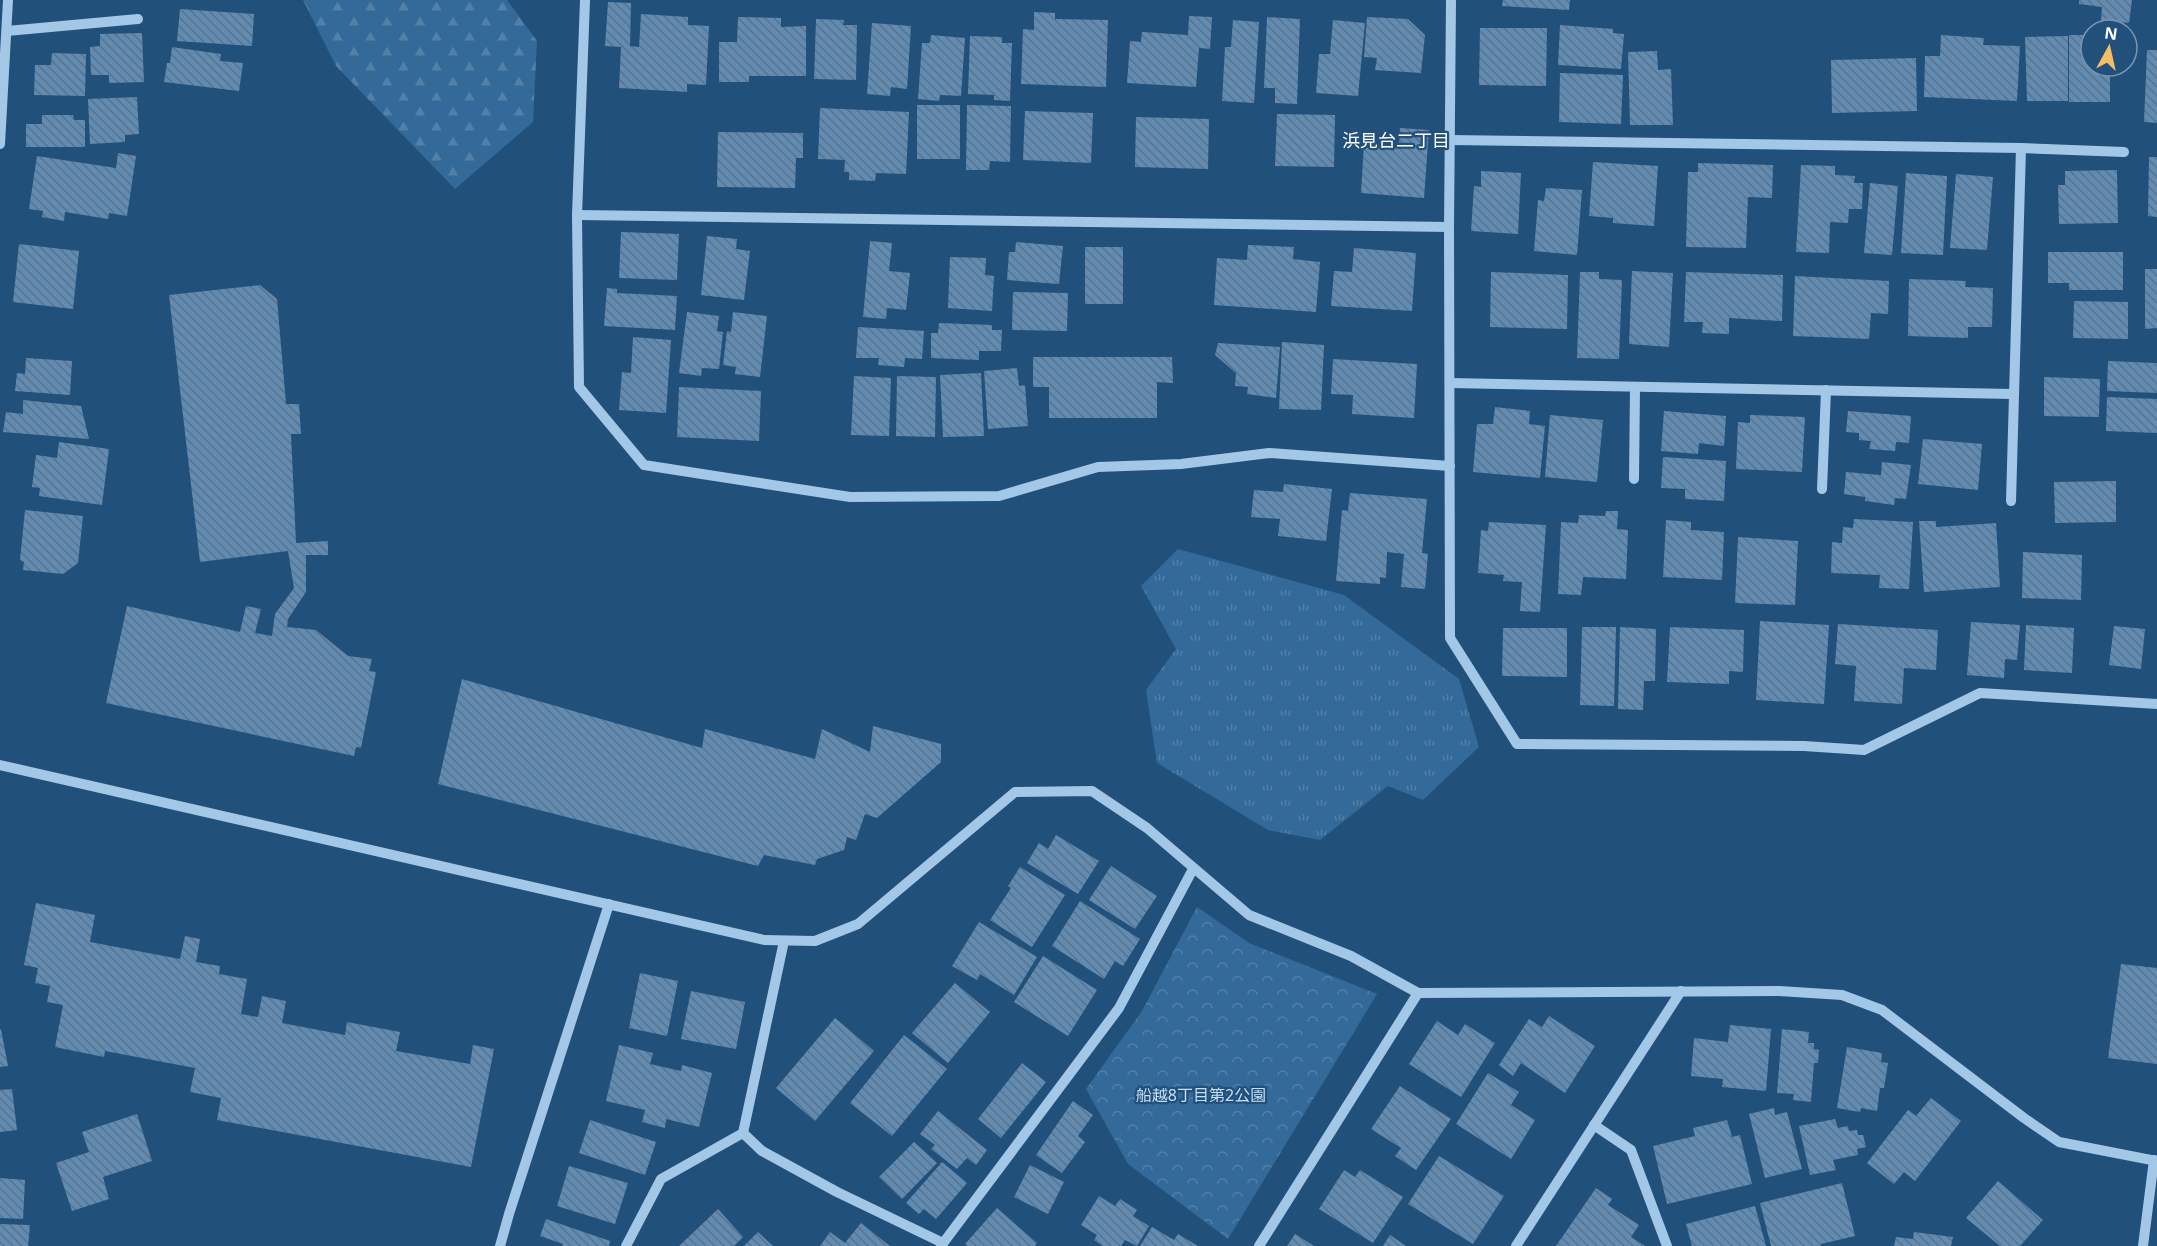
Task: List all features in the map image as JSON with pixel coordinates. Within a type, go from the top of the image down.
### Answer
[{"type":"street","points":[[0,144],[8,0]]},
{"type":"street","points":[[585,0],[577,215],[579,387],[644,465],[850,497],[999,495],[1098,467],[1181,464],[1269,453],[1450,466]]},
{"type":"street","points":[[1451,0],[1449,638],[1517,744],[1804,746],[1864,750],[1980,693],[2157,704]]},
{"type":"street","points":[[7,31],[138,19]]},
{"type":"street","points":[[1450,140],[2021,148],[2124,153]]},
{"type":"street","points":[[2012,501],[2021,148]]},
{"type":"street","points":[[577,215],[1449,227]]},
{"type":"street","points":[[1450,383],[2013,394]]},
{"type":"street","points":[[1634,479],[1635,387]]},
{"type":"street","points":[[1822,489],[1826,390]]},
{"type":"street","points":[[0,765],[764,940],[784,941],[815,941],[858,924],[1015,792],[1092,791],[1147,828],[1249,915],[1351,956],[1418,993],[1779,990],[1842,995],[1882,1010],[2014,1111],[2059,1142],[2156,1161],[2143,1246]]},
{"type":"street","points":[[742,1133],[762,1151],[837,1192],[942,1244],[1119,1008],[1193,869]]},
{"type":"street","points":[[500,1246],[609,904]]},
{"type":"street","points":[[626,1246],[660,1179],[742,1133],[784,941]]},
{"type":"street","points":[[1516,1246],[1681,991]]},
{"type":"street","points":[[1258,1246],[1418,993]]},
{"type":"street","points":[[1594,1125],[1631,1150],[1667,1246]]},
{"type":"green space","points":[[303,0],[507,0],[537,41],[533,122],[455,189],[336,66]]},
{"type":"green space","points":[[1178,549],[1344,595],[1459,679],[1479,747],[1423,800],[1388,786],[1320,840],[1268,830],[1157,763],[1146,690],[1176,649],[1141,586]]},
{"type":"green space","name":"船越8丁目第2公園","points":[[1197,907],[1249,943],[1377,994],[1228,1239],[1128,1164],[1086,1089],[1142,1011]]},
{"type":"building","points":[[1503,0],[1570,0],[1569,10],[1502,6]]},
{"type":"building","points":[[2079,0],[2132,0],[2130,18],[2101,18],[2102,7],[2079,4]]},
{"type":"building","points":[[608,2],[631,3],[630,46],[639,47],[641,14],[688,17],[688,25],[709,26],[706,85],[687,84],[687,92],[619,88],[621,47],[605,46]]},
{"type":"building","points":[[180,9],[254,14],[252,46],[177,41]]},
{"type":"building","points":[[1034,12],[1055,13],[1055,19],[1108,20],[1106,87],[1021,84],[1023,29],[1034,30]]},
{"type":"building","points":[[1189,16],[1212,17],[1210,49],[1199,48],[1196,87],[1127,83],[1130,41],[1141,42],[1142,32],[1188,35]]},
{"type":"building","points":[[738,17],[781,18],[781,27],[806,26],[806,76],[749,76],[749,82],[719,82],[719,42],[737,42]]},
{"type":"building","points":[[1267,17],[1300,19],[1297,104],[1275,103],[1275,88],[1264,88]]},
{"type":"building","points":[[1367,17],[1408,19],[1425,35],[1421,73],[1375,70],[1377,58],[1364,57]]},
{"type":"building","points":[[816,19],[844,20],[843,25],[857,25],[856,80],[814,79]]},
{"type":"building","points":[[1233,20],[1259,22],[1254,103],[1222,101],[1225,47],[1231,47]]},
{"type":"building","points":[[1333,20],[1365,23],[1358,96],[1316,93],[1319,54],[1330,54]]},
{"type":"building","points":[[872,23],[911,26],[907,89],[891,87],[890,96],[867,94]]},
{"type":"building","points":[[1560,25],[1613,29],[1613,33],[1624,34],[1621,69],[1558,65]]},
{"type":"building","points":[[1480,28],[1547,28],[1546,86],[1479,85]]},
{"type":"building","points":[[142,33],[144,82],[109,83],[109,75],[91,75],[90,47],[100,46],[100,34]]},
{"type":"building","points":[[931,35],[965,38],[961,96],[940,95],[939,101],[918,99],[922,43],[930,43]]},
{"type":"building","points":[[1941,35],[1984,38],[1983,45],[2020,46],[2017,101],[1924,97],[1925,56],[1940,56]]},
{"type":"building","points":[[2069,35],[2079,35],[2079,78],[2110,78],[2110,102],[2069,102]]},
{"type":"building","points":[[970,36],[1002,37],[1002,43],[1012,43],[1010,101],[994,100],[994,95],[968,94]]},
{"type":"building","points":[[2068,36],[2068,101],[2027,101],[2025,37]]},
{"type":"building","points":[[172,47],[221,54],[220,61],[243,63],[239,91],[164,82]]},
{"type":"building","points":[[2147,50],[2157,50],[2157,123],[2144,122]]},
{"type":"building","points":[[1657,51],[1658,70],[1671,69],[1673,125],[1630,125],[1628,52]]},
{"type":"building","points":[[52,53],[86,54],[85,96],[34,95],[35,65],[51,65]]},
{"type":"building","points":[[1916,58],[1917,111],[1832,113],[1831,60]]},
{"type":"building","points":[[1560,73],[1623,75],[1621,124],[1559,122]]},
{"type":"building","points":[[137,97],[139,134],[125,135],[125,142],[90,144],[88,99]]},
{"type":"building","points":[[917,105],[960,105],[960,159],[917,159]]},
{"type":"building","points":[[967,105],[1011,106],[1010,162],[990,161],[989,170],[966,170]]},
{"type":"building","points":[[820,108],[909,112],[906,174],[876,173],[875,181],[849,180],[849,172],[844,172],[845,160],[818,159]]},
{"type":"building","points":[[1025,111],[1093,113],[1091,163],[1023,160]]},
{"type":"building","points":[[1277,114],[1335,115],[1334,167],[1275,166]]},
{"type":"building","points":[[42,115],[73,115],[74,120],[85,120],[85,147],[26,147],[26,124],[42,124]]},
{"type":"building","points":[[1136,117],[1209,119],[1208,169],[1135,167]]},
{"type":"building","points":[[1400,128],[1429,130],[1424,198],[1361,193],[1364,143],[1399,146]]},
{"type":"building","points":[[718,132],[803,133],[803,158],[796,158],[795,188],[717,187]]},
{"type":"building","points":[[118,153],[136,156],[127,216],[109,213],[108,219],[65,212],[64,221],[42,217],[43,211],[29,209],[37,156],[116,168]]},
{"type":"building","points":[[2149,157],[2157,157],[2157,217],[2148,216]]},
{"type":"building","points":[[1593,162],[1658,166],[1654,226],[1613,223],[1613,218],[1589,216]]},
{"type":"building","points":[[1698,163],[1773,165],[1772,198],[1748,197],[1746,248],[1686,247],[1688,172],[1698,172]]},
{"type":"building","points":[[1801,165],[1835,166],[1835,175],[1855,176],[1854,183],[1863,183],[1862,209],[1849,209],[1848,223],[1830,222],[1829,253],[1796,252]]},
{"type":"building","points":[[2117,170],[2118,223],[2059,224],[2058,185],[2065,185],[2065,171]]},
{"type":"building","points":[[1481,171],[1521,173],[1518,234],[1471,231],[1474,186],[1481,187]]},
{"type":"building","points":[[1906,173],[1947,176],[1943,255],[1901,253]]},
{"type":"building","points":[[1956,174],[1993,177],[1987,250],[1950,248]]},
{"type":"building","points":[[1870,183],[1898,186],[1892,255],[1864,253]]},
{"type":"building","points":[[1546,188],[1582,190],[1577,255],[1534,251],[1538,200],[1544,201]]},
{"type":"building","points":[[621,232],[679,234],[677,280],[619,278]]},
{"type":"building","points":[[707,236],[737,239],[736,249],[750,251],[744,300],[701,295]]},
{"type":"building","points":[[870,241],[892,243],[889,271],[910,273],[906,310],[887,308],[886,319],[863,317]]},
{"type":"building","points":[[1016,242],[1063,246],[1059,284],[1007,280],[1009,252],[1015,252]]},
{"type":"building","points":[[19,244],[79,251],[73,309],[13,302]]},
{"type":"building","points":[[1248,245],[1294,247],[1293,259],[1320,262],[1316,312],[1214,305],[1217,258],[1247,260]]},
{"type":"building","points":[[1085,247],[1123,247],[1123,304],[1085,304]]},
{"type":"building","points":[[1354,248],[1416,253],[1412,311],[1331,306],[1334,271],[1352,272]]},
{"type":"building","points":[[2048,252],[2123,252],[2123,290],[2069,290],[2069,283],[2048,283]]},
{"type":"building","points":[[950,257],[986,258],[985,275],[994,276],[992,311],[948,308]]},
{"type":"building","points":[[2145,269],[2157,269],[2157,328],[2145,329]]},
{"type":"building","points":[[1632,271],[1673,273],[1669,347],[1629,344]]},
{"type":"building","points":[[1491,272],[1568,275],[1567,329],[1490,327]]},
{"type":"building","points":[[1580,272],[1599,272],[1599,279],[1622,280],[1619,359],[1577,358]]},
{"type":"building","points":[[1686,272],[1783,275],[1782,321],[1729,318],[1729,334],[1702,333],[1703,322],[1684,322]]},
{"type":"building","points":[[1795,276],[1889,281],[1888,314],[1871,313],[1869,339],[1793,336]]},
{"type":"building","points":[[1909,279],[1966,281],[1965,287],[1993,288],[1992,327],[1968,327],[1968,338],[1908,336]]},
{"type":"building","points":[[260,285],[277,299],[286,404],[299,404],[301,434],[291,434],[296,543],[328,541],[328,555],[306,555],[306,592],[288,619],[287,627],[316,630],[348,656],[372,659],[369,671],[376,672],[361,748],[356,747],[354,756],[106,703],[127,606],[240,632],[246,606],[261,609],[255,633],[272,636],[275,614],[294,588],[288,551],[200,562],[169,295]]},
{"type":"building","points":[[607,288],[617,289],[617,293],[677,296],[675,330],[604,326]]},
{"type":"building","points":[[1013,292],[1068,293],[1067,331],[1012,330]]},
{"type":"building","points":[[2074,301],[2128,302],[2128,339],[2073,338]]},
{"type":"building","points":[[687,312],[719,316],[717,331],[723,332],[719,369],[702,368],[701,376],[679,373]]},
{"type":"building","points":[[733,312],[767,316],[760,377],[735,374],[736,367],[723,365],[727,331],[731,332]]},
{"type":"building","points":[[939,323],[992,325],[992,330],[1002,330],[1001,351],[979,351],[979,360],[931,358],[931,333],[938,333]]},
{"type":"building","points":[[858,327],[924,331],[922,359],[905,358],[904,367],[878,365],[879,358],[856,358]]},
{"type":"building","points":[[633,337],[671,340],[666,413],[619,410],[622,372],[631,373]]},
{"type":"building","points":[[1282,342],[1324,345],[1321,410],[1279,409]]},
{"type":"building","points":[[1218,343],[1280,347],[1276,398],[1247,394],[1248,387],[1235,386],[1236,373],[1215,355]]},
{"type":"building","points":[[1033,357],[1172,357],[1173,383],[1157,382],[1157,418],[1049,418],[1049,387],[1033,387]]},
{"type":"building","points":[[26,358],[72,361],[70,395],[15,391],[17,373],[25,374]]},
{"type":"building","points":[[1333,359],[1417,364],[1414,418],[1352,414],[1353,395],[1331,394]]},
{"type":"building","points":[[2108,361],[2157,363],[2157,393],[2107,391]]},
{"type":"building","points":[[1017,368],[1019,386],[1025,385],[1028,426],[988,429],[984,371]]},
{"type":"building","points":[[981,373],[984,436],[943,437],[940,375]]},
{"type":"building","points":[[854,376],[891,378],[889,436],[851,435]]},
{"type":"building","points":[[897,376],[936,377],[935,437],[896,436]]},
{"type":"building","points":[[2044,377],[2100,379],[2099,417],[2044,416]]},
{"type":"building","points":[[679,387],[761,391],[759,441],[677,437]]},
{"type":"building","points":[[2107,397],[2157,399],[2157,433],[2106,431]]},
{"type":"building","points":[[23,400],[81,406],[89,439],[3,432],[6,412],[23,414]]},
{"type":"building","points":[[1495,407],[1530,411],[1529,424],[1545,426],[1540,478],[1473,472],[1477,424],[1493,424]]},
{"type":"building","points":[[1664,411],[1726,416],[1724,446],[1699,443],[1698,454],[1661,451]]},
{"type":"building","points":[[1848,411],[1911,416],[1909,443],[1896,442],[1895,451],[1869,449],[1871,441],[1859,440],[1859,433],[1846,432]]},
{"type":"building","points":[[1550,415],[1603,420],[1597,482],[1545,477]]},
{"type":"building","points":[[1750,415],[1805,417],[1802,472],[1736,469],[1738,422],[1750,423]]},
{"type":"building","points":[[1923,439],[1982,444],[1978,490],[1918,484]]},
{"type":"building","points":[[59,442],[109,449],[102,505],[39,496],[40,488],[32,487],[36,455],[57,458]]},
{"type":"building","points":[[1663,457],[1726,461],[1724,501],[1685,499],[1685,489],[1661,488]]},
{"type":"building","points":[[1882,462],[1911,465],[1906,499],[1895,498],[1894,505],[1865,501],[1865,497],[1844,494],[1846,472],[1881,475]]},
{"type":"building","points":[[2116,481],[2116,522],[2055,523],[2054,482]]},
{"type":"building","points":[[1284,484],[1332,489],[1326,541],[1278,536],[1280,519],[1251,517],[1254,490],[1283,492]]},
{"type":"building","points":[[1350,493],[1427,499],[1422,553],[1428,554],[1425,589],[1401,587],[1404,554],[1387,552],[1386,578],[1380,577],[1380,584],[1336,581],[1342,510],[1348,511]]},
{"type":"building","points":[[25,510],[83,516],[78,563],[63,574],[23,570],[24,562],[20,560]]},
{"type":"building","points":[[1606,511],[1618,511],[1617,529],[1628,530],[1626,579],[1583,577],[1581,595],[1558,594],[1561,522],[1578,523],[1579,515],[1605,516]]},
{"type":"building","points":[[1854,519],[1913,522],[1909,589],[1879,588],[1880,575],[1831,573],[1832,542],[1842,543],[1843,527],[1853,528]]},
{"type":"building","points":[[1666,520],[1691,522],[1691,530],[1724,532],[1722,580],[1663,577]]},
{"type":"building","points":[[1919,521],[1936,521],[1936,527],[1996,523],[2000,587],[1924,592]]},
{"type":"building","points":[[1489,522],[1546,525],[1540,612],[1520,611],[1522,582],[1503,581],[1504,575],[1478,573],[1481,530],[1488,531]]},
{"type":"building","points":[[1738,537],[1798,541],[1795,605],[1735,603]]},
{"type":"building","points":[[2023,552],[2082,555],[2081,600],[2022,598]]},
{"type":"building","points":[[1760,621],[1829,625],[1824,704],[1756,700]]},
{"type":"building","points":[[1971,622],[2020,625],[2017,660],[2005,659],[2004,678],[1967,675]]},
{"type":"building","points":[[1838,624],[1938,630],[1936,670],[1904,668],[1902,704],[1854,701],[1856,666],[1835,664]]},
{"type":"building","points":[[2026,625],[2074,628],[2072,673],[2024,670]]},
{"type":"building","points":[[2114,626],[2145,629],[2141,669],[2109,665]]},
{"type":"building","points":[[1582,627],[1616,627],[1614,706],[1580,705]]},
{"type":"building","points":[[1620,627],[1656,629],[1655,681],[1644,681],[1643,710],[1618,709]]},
{"type":"building","points":[[1670,627],[1744,630],[1743,672],[1729,671],[1729,684],[1667,682]]},
{"type":"building","points":[[1503,628],[1567,628],[1567,677],[1502,676]]},
{"type":"building","points":[[462,679],[702,748],[705,729],[815,759],[822,729],[870,752],[873,726],[941,744],[941,762],[877,818],[865,814],[856,840],[847,837],[844,850],[817,859],[815,865],[764,855],[758,866],[438,784]]},
{"type":"building","points":[[1056,835],[1099,861],[1078,894],[1027,863],[1039,843],[1048,849]]},
{"type":"building","points":[[1111,866],[1157,896],[1135,929],[1089,900]]},
{"type":"building","points":[[1020,867],[1065,895],[1032,947],[990,920],[1011,888],[1008,886]]},
{"type":"building","points":[[1080,901],[1140,939],[1123,966],[1115,961],[1104,979],[1052,946]]},
{"type":"building","points":[[36,903],[95,915],[90,942],[180,959],[185,936],[200,939],[196,962],[220,966],[219,974],[247,979],[241,1014],[258,1017],[262,996],[286,1001],[282,1023],[345,1035],[347,1022],[400,1032],[396,1051],[470,1064],[473,1045],[494,1049],[471,1167],[217,1120],[221,1098],[190,1092],[195,1068],[105,1051],[104,1057],[55,1047],[63,1005],[47,1002],[50,986],[35,983],[38,968],[24,965]]},
{"type":"building","points":[[979,922],[1037,957],[1014,995],[980,974],[977,980],[952,966]]},
{"type":"building","points":[[1043,956],[1097,990],[1068,1036],[1014,1002]]},
{"type":"building","points":[[2121,964],[2157,968],[2157,1064],[2108,1058]]},
{"type":"building","points":[[640,973],[678,981],[667,1036],[629,1028]]},
{"type":"building","points":[[955,983],[990,1012],[948,1063],[912,1033]]},
{"type":"building","points":[[691,991],[745,1002],[736,1049],[681,1039]]},
{"type":"building","points":[[1549,1016],[1595,1046],[1565,1093],[1521,1063],[1513,1076],[1499,1065],[1529,1019],[1542,1027]]},
{"type":"building","points":[[835,1018],[874,1051],[815,1121],[776,1088]]},
{"type":"building","points":[[1437,1021],[1458,1035],[1465,1024],[1495,1043],[1461,1097],[1409,1064]]},
{"type":"building","points":[[1730,1025],[1771,1029],[1766,1091],[1722,1087],[1723,1079],[1691,1076],[1694,1038],[1728,1042]]},
{"type":"building","points":[[1782,1029],[1809,1032],[1808,1043],[1814,1043],[1814,1049],[1819,1050],[1818,1063],[1814,1063],[1811,1102],[1793,1100],[1794,1094],[1777,1093]]},
{"type":"building","points":[[0,1030],[8,1066],[0,1067]]},
{"type":"building","points":[[904,1035],[947,1069],[892,1136],[850,1103]]},
{"type":"building","points":[[619,1045],[653,1053],[650,1064],[681,1071],[682,1065],[712,1073],[699,1127],[666,1119],[665,1128],[642,1122],[645,1110],[606,1101]]},
{"type":"building","points":[[1847,1047],[1882,1053],[1881,1062],[1888,1063],[1884,1088],[1880,1088],[1877,1111],[1861,1108],[1860,1112],[1837,1108]]},
{"type":"building","points":[[1022,1063],[1046,1082],[1001,1138],[978,1119]]},
{"type":"building","points":[[1488,1073],[1519,1092],[1511,1105],[1535,1120],[1511,1159],[1456,1124]]},
{"type":"building","points":[[1400,1086],[1451,1119],[1416,1170],[1395,1156],[1401,1148],[1371,1129]]},
{"type":"building","points":[[12,1089],[17,1130],[0,1132],[0,1090]]},
{"type":"building","points":[[1931,1098],[1961,1121],[1915,1181],[1904,1172],[1894,1184],[1867,1163],[1908,1110],[1916,1116]]},
{"type":"building","points":[[1073,1101],[1093,1115],[1078,1136],[1085,1142],[1062,1173],[1036,1155]]},
{"type":"building","points":[[1774,1108],[1775,1115],[1787,1112],[1802,1169],[1765,1178],[1749,1114]]},
{"type":"building","points":[[938,1111],[987,1150],[976,1165],[967,1158],[957,1169],[931,1149],[935,1145],[920,1134]]},
{"type":"building","points":[[137,1114],[152,1161],[103,1177],[109,1199],[72,1211],[56,1163],[89,1152],[82,1132]]},
{"type":"building","points":[[1835,1119],[1838,1128],[1848,1126],[1849,1131],[1857,1130],[1858,1135],[1863,1135],[1866,1147],[1857,1149],[1858,1155],[1833,1160],[1836,1170],[1810,1175],[1799,1126]]},
{"type":"building","points":[[590,1120],[656,1142],[645,1175],[579,1153]]},
{"type":"building","points":[[1727,1120],[1732,1137],[1740,1135],[1752,1184],[1667,1204],[1653,1146],[1695,1136],[1693,1128]]},
{"type":"building","points":[[914,1142],[937,1163],[902,1199],[879,1177]]},
{"type":"building","points":[[1439,1156],[1504,1196],[1473,1244],[1408,1204]]},
{"type":"building","points":[[942,1162],[967,1183],[936,1219],[924,1209],[919,1214],[906,1203]]},
{"type":"building","points":[[1030,1165],[1064,1182],[1048,1214],[1014,1197]]},
{"type":"building","points":[[569,1166],[628,1183],[615,1224],[557,1206]]},
{"type":"building","points":[[1344,1170],[1355,1177],[1360,1170],[1403,1197],[1373,1243],[1319,1209]]},
{"type":"building","points":[[0,1178],[25,1180],[23,1219],[0,1218]]},
{"type":"building","points":[[1998,1181],[2043,1220],[2020,1246],[2000,1246],[1966,1218]]},
{"type":"building","points":[[1842,1183],[1855,1236],[1821,1244],[1821,1246],[1771,1246],[1760,1203]]},
{"type":"building","points":[[1596,1188],[1612,1199],[1608,1205],[1639,1225],[1631,1237],[1645,1246],[1556,1246]]},
{"type":"building","points":[[1099,1196],[1115,1206],[1120,1199],[1137,1210],[1133,1216],[1149,1226],[1137,1246],[1125,1240],[1121,1246],[1103,1246],[1094,1240],[1097,1235],[1081,1225]]},
{"type":"building","points":[[1755,1206],[1766,1246],[1692,1246],[1686,1224]]},
{"type":"building","points":[[997,1208],[1037,1243],[1035,1246],[967,1246],[965,1244]]},
{"type":"building","points":[[718,1209],[743,1237],[734,1246],[679,1246]]},
{"type":"building","points":[[546,1219],[610,1241],[609,1246],[562,1246],[563,1244],[540,1236]]},
{"type":"building","points":[[861,1223],[890,1246],[820,1246],[830,1232],[845,1243]]},
{"type":"building","points":[[0,1224],[30,1225],[28,1246],[0,1246]]},
{"type":"building","points":[[1152,1227],[1174,1240],[1178,1234],[1198,1246],[1140,1246]]},
{"type":"building","points":[[758,1232],[773,1246],[744,1246]]},
{"type":"building","points":[[1914,1232],[1953,1237],[1951,1246],[1894,1246],[1896,1237],[1913,1239]]},
{"type":"building","points":[[1295,1234],[1314,1246],[1287,1246]]},
{"type":"building","points":[[1390,1235],[1406,1246],[1383,1246]]},
{"type":"district","name":"浜見台二丁目","points":[[1396,140]]}]
